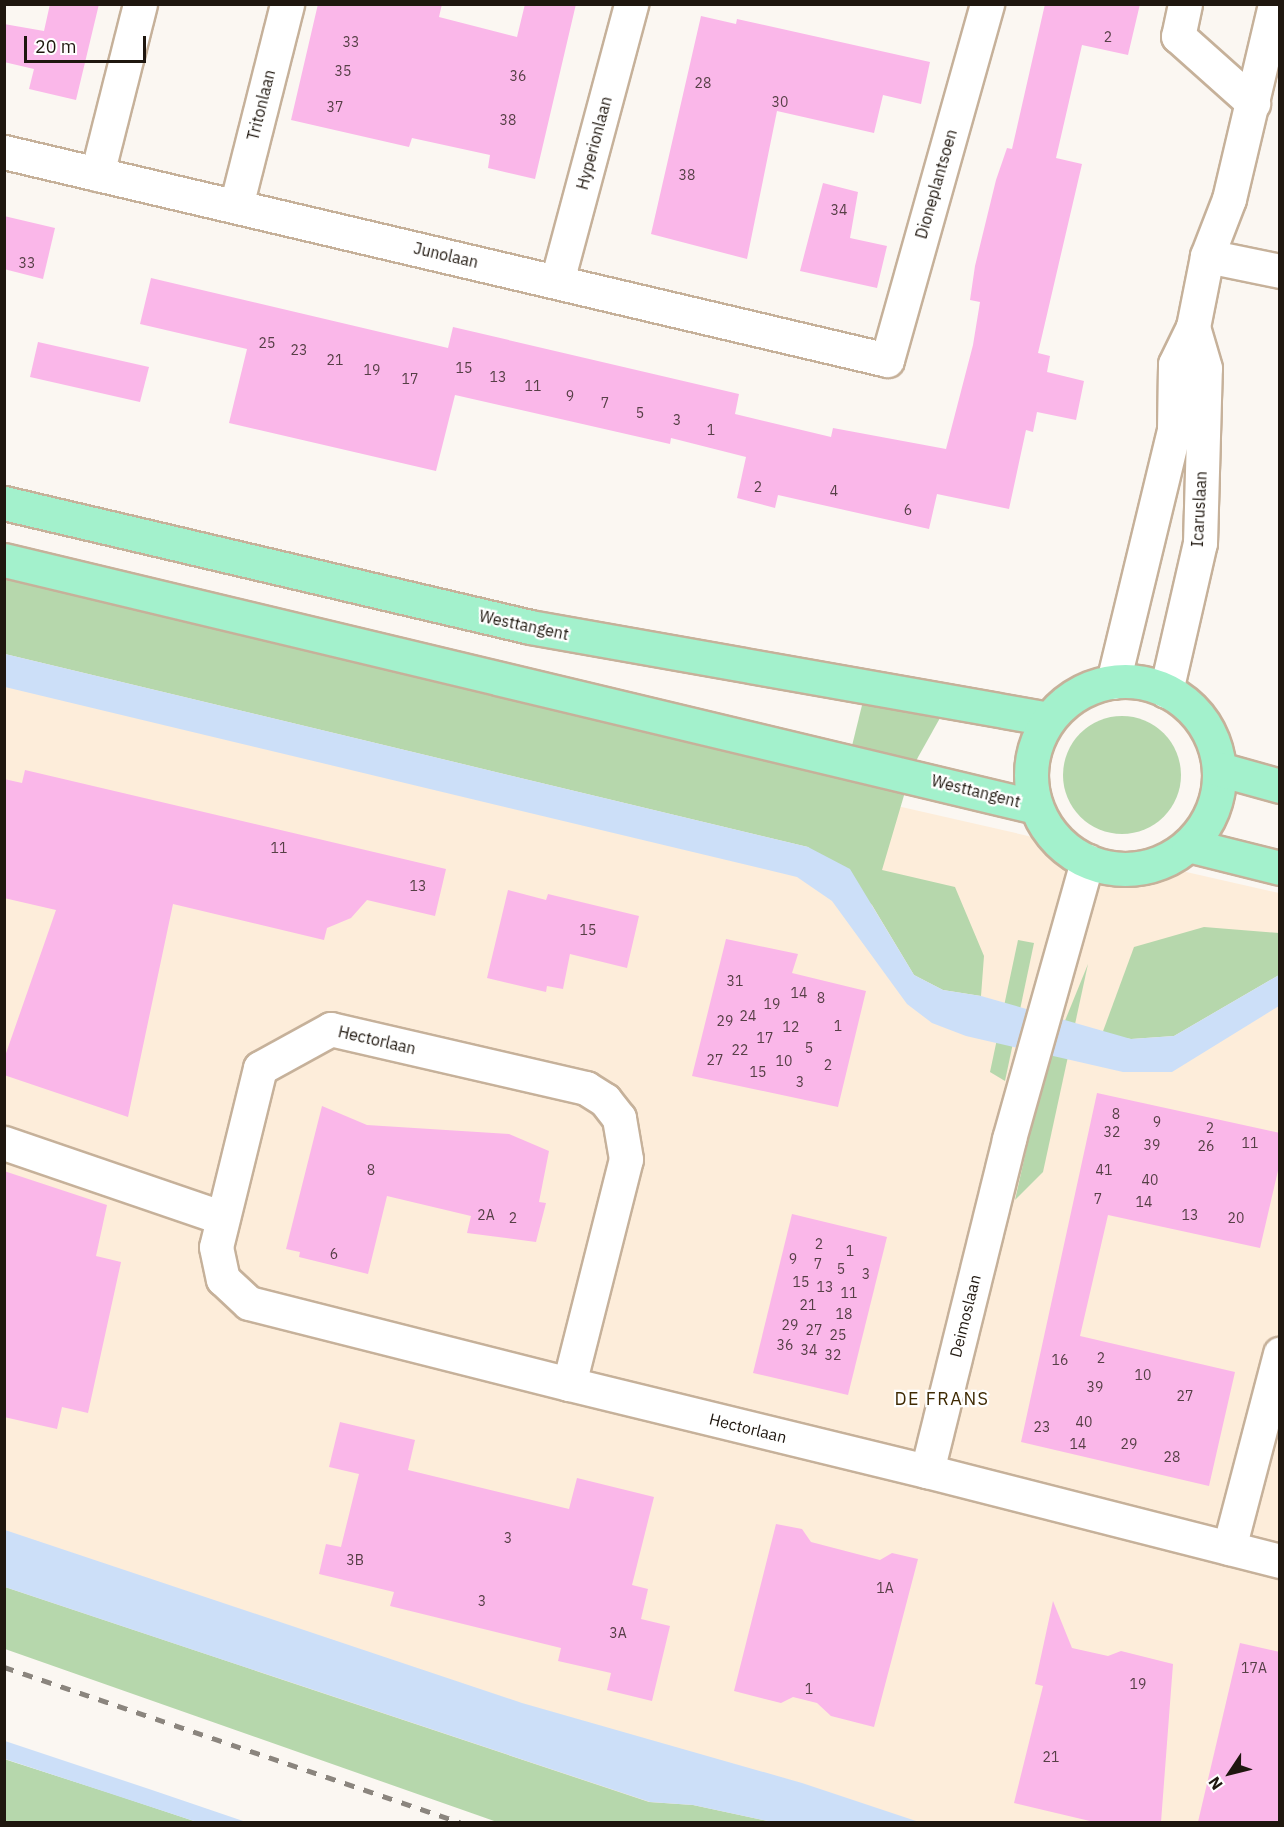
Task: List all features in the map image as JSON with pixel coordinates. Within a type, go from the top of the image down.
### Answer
[{"type":"main road","name":"Westtangent","points":[[4,503],[530,627],[1049,719]]},
{"type":"main road","name":"Westtangent","points":[[4,560],[1036,807]]},
{"type":"main road","points":[[1113,682],[1166,691],[1203,723],[1219,769],[1212,811],[1188,845],[1174,856],[1140,868],[1104,867],[1087,861],[1065,848],[1036,807],[1032,761],[1049,719],[1077,694],[1113,682]]},
{"type":"main road","points":[[1219,769],[1280,786]]},
{"type":"main road","points":[[1188,845],[1280,868]]},
{"type":"street","points":[[97,174],[140,4]]},
{"type":"street","name":"Tritonlaan","points":[[236,206],[287,4]]},
{"type":"street","name":"Hyperionlaan","points":[[557,281],[631,4]]},
{"type":"street","points":[[1185,4],[1178,36],[1253,103]]},
{"type":"street","name":"Icaruslaan","points":[[1113,682],[1174,430],[1175,364],[1193,327],[1207,256],[1229,199],[1275,4]]},
{"type":"street","name":"Dioneplantsoen","points":[[887,360],[981,6]]},
{"type":"street","name":"Junolaan","points":[[4,152],[887,360]]},
{"type":"street","points":[[1207,256],[1280,271]]},
{"type":"street","name":"Icaruslaan","points":[[1166,691],[1200,543],[1205,368],[1193,327]]},
{"type":"street","name":"Deimoslaan","points":[[927,1471],[1029,1064],[1087,861]]},
{"type":"street","name":"Hectorlaan","points":[[569,1384],[626,1159],[619,1118],[605,1100],[586,1088],[332,1029],[322,1032],[256,1073],[223,1218],[217,1264],[233,1294],[249,1303],[569,1384],[927,1471]]},
{"type":"street","points":[[4,1143],[223,1218]]},
{"type":"street","points":[[1229,1548],[1280,1354]]},
{"type":"street","points":[[927,1471],[1280,1561]]},
{"type":"shaded area","points":[[5,603],[1279,893],[1279,1822],[554,1822],[5,1636]]},
{"type":"green space","points":[[5,571],[905,792],[882,870],[955,887],[984,956],[981,996],[943,990],[914,975],[872,905],[808,847],[5,654]]},
{"type":"green space","points":[[864,697],[940,718],[912,768],[850,754]]},
{"type":"green space","points":[[1122,716],[1145,721],[1164,733],[1176,752],[1181,775],[1176,798],[1164,817],[1145,829],[1122,834],[1099,829],[1080,817],[1068,798],[1063,775],[1068,752],[1080,733],[1099,721]]},
{"type":"green space","points":[[1204,927],[1279,933],[1279,975],[1174,1036],[1131,1039],[1102,1034],[1134,947]]},
{"type":"green space","points":[[1018,940],[1034,943],[1005,1081],[990,1072]]},
{"type":"green space","points":[[1088,964],[1043,1172],[1015,1200],[1043,1075]]},
{"type":"green space","points":[[5,1587],[649,1802],[693,1805],[772,1822],[497,1822],[5,1649]]},
{"type":"green space","points":[[4,1759],[113,1794],[197,1822],[5,1822]]},
{"type":"water","points":[[5,654],[808,847],[850,869],[914,975],[943,990],[981,996],[1131,1039],[1174,1036],[1279,975],[1279,1006],[1172,1072],[1123,1072],[966,1036],[932,1023],[907,1004],[832,901],[797,877],[5,687]]},
{"type":"water","points":[[5,1530],[522,1703],[802,1783],[919,1822],[772,1822],[693,1805],[650,1802],[5,1587]]},
{"type":"water","points":[[5,1741],[246,1822],[197,1822],[5,1759]]},
{"type":"building","points":[[50,4],[99,4],[76,100],[29,89],[34,69],[4,62],[4,24],[44,31]]},
{"type":"building","points":[[318,4],[442,4],[439,17],[517,37],[525,4],[576,4],[535,179],[488,168],[490,155],[412,138],[409,147],[291,120]]},
{"type":"building","points":[[1045,4],[1140,4],[1128,55],[1082,45],[1056,158],[1082,164],[1038,353],[1050,356],[1047,372],[1084,381],[1076,420],[1037,412],[1033,432],[1026,430],[1009,509],[937,494],[929,529],[778,495],[775,508],[737,498],[746,457],[671,438],[670,444],[455,395],[436,471],[229,423],[247,349],[140,324],[151,278],[448,348],[453,327],[739,394],[735,414],[831,437],[833,428],[946,449],[973,345],[980,302],[970,300],[975,266],[996,180],[1007,148],[1012,149]]},
{"type":"building","points":[[701,16],[736,24],[737,19],[930,62],[921,104],[883,95],[874,133],[777,111],[747,259],[651,234]]},
{"type":"building","points":[[823,183],[858,192],[850,238],[887,246],[877,288],[800,271]]},
{"type":"building","points":[[4,216],[55,228],[43,279],[4,269]]},
{"type":"building","points":[[38,342],[149,367],[140,402],[30,377]]},
{"type":"building","points":[[25,770],[446,869],[435,916],[367,900],[351,918],[327,928],[324,940],[173,904],[128,1117],[4,1075],[4,1059],[56,910],[4,898],[4,779],[22,783]]},
{"type":"building","points":[[508,890],[546,900],[548,894],[639,916],[627,968],[570,954],[563,989],[547,986],[546,992],[487,978]]},
{"type":"building","points":[[726,939],[798,954],[792,973],[866,991],[838,1107],[692,1076]]},
{"type":"building","points":[[1097,1093],[1280,1133],[1280,1162],[1260,1248],[1108,1215],[1080,1336],[1235,1372],[1209,1486],[1021,1442]]},
{"type":"building","points":[[322,1106],[367,1125],[509,1134],[549,1151],[539,1202],[546,1203],[536,1242],[467,1233],[471,1216],[387,1196],[368,1274],[299,1257],[300,1252],[286,1249]]},
{"type":"building","points":[[4,1171],[107,1205],[96,1256],[121,1262],[88,1413],[62,1407],[57,1429],[4,1417]]},
{"type":"building","points":[[792,1214],[887,1237],[848,1395],[753,1373]]},
{"type":"building","points":[[340,1422],[415,1440],[408,1470],[569,1509],[577,1478],[654,1497],[632,1585],[648,1589],[641,1619],[670,1626],[652,1701],[607,1690],[611,1673],[558,1661],[561,1648],[390,1606],[394,1592],[319,1574],[326,1544],[341,1547],[359,1474],[329,1467]]},
{"type":"building","points":[[776,1524],[802,1529],[811,1542],[880,1560],[892,1553],[918,1559],[874,1727],[831,1716],[817,1703],[793,1697],[781,1703],[734,1691]]},
{"type":"building","points":[[1053,1601],[1072,1648],[1108,1656],[1121,1651],[1173,1664],[1161,1822],[1094,1822],[1014,1803],[1043,1686],[1035,1684]]},
{"type":"building","points":[[1240,1643],[1280,1652],[1280,1822],[1198,1822]]},
{"type":"railway","points":[[4,1667],[460,1822]]},
{"type":"district","name":"DE FRANS","points":[[942,1399]]}]
